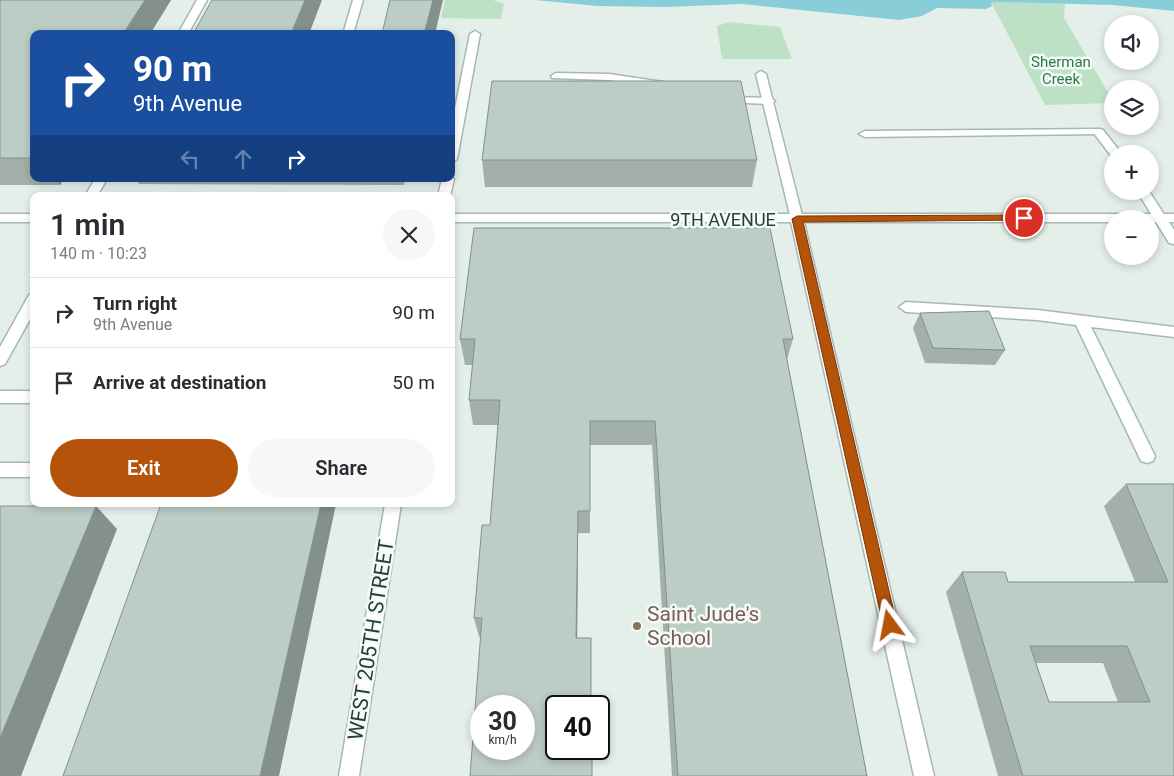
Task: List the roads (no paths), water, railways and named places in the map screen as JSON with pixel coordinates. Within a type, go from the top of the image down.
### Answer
[{"type":"street","points":[[185,30],[202,0]]},
{"type":"street","points":[[349,30],[358,0]]},
{"type":"street","points":[[455,138],[475,34]]},
{"type":"street","points":[[761,74],[770,101],[924,776]]},
{"type":"street","points":[[556,76],[617,78],[675,88]]},
{"type":"street","points":[[713,99],[770,101]]},
{"type":"street","points":[[865,134],[1099,132],[1109,145]]},
{"type":"street","points":[[1149,200],[1174,240]]},
{"type":"street","points":[[0,218],[30,218]]},
{"type":"street","name":"9TH AVENUE","points":[[455,218],[1174,218]]},
{"type":"street","points":[[0,360],[30,306]]},
{"type":"street","points":[[906,307],[1038,314],[1174,332]]},
{"type":"street","points":[[1081,321],[1148,456]]},
{"type":"street","points":[[0,397],[30,397]]},
{"type":"street","points":[[0,470],[30,470]]},
{"type":"street","name":"WEST 205TH STREET","points":[[349,776],[393,507]]},
{"type":"water","points":[[535,0],[1174,0],[1174,11],[1113,5],[991,2],[992,6],[986,9],[937,8],[922,16],[899,20],[742,4],[665,7],[597,6]]},
{"type":"place","name":"Saint Jude's School","points":[[637,626]]},
{"type":"park label","name":"Sherman Creek","points":[[1061,70]]}]
